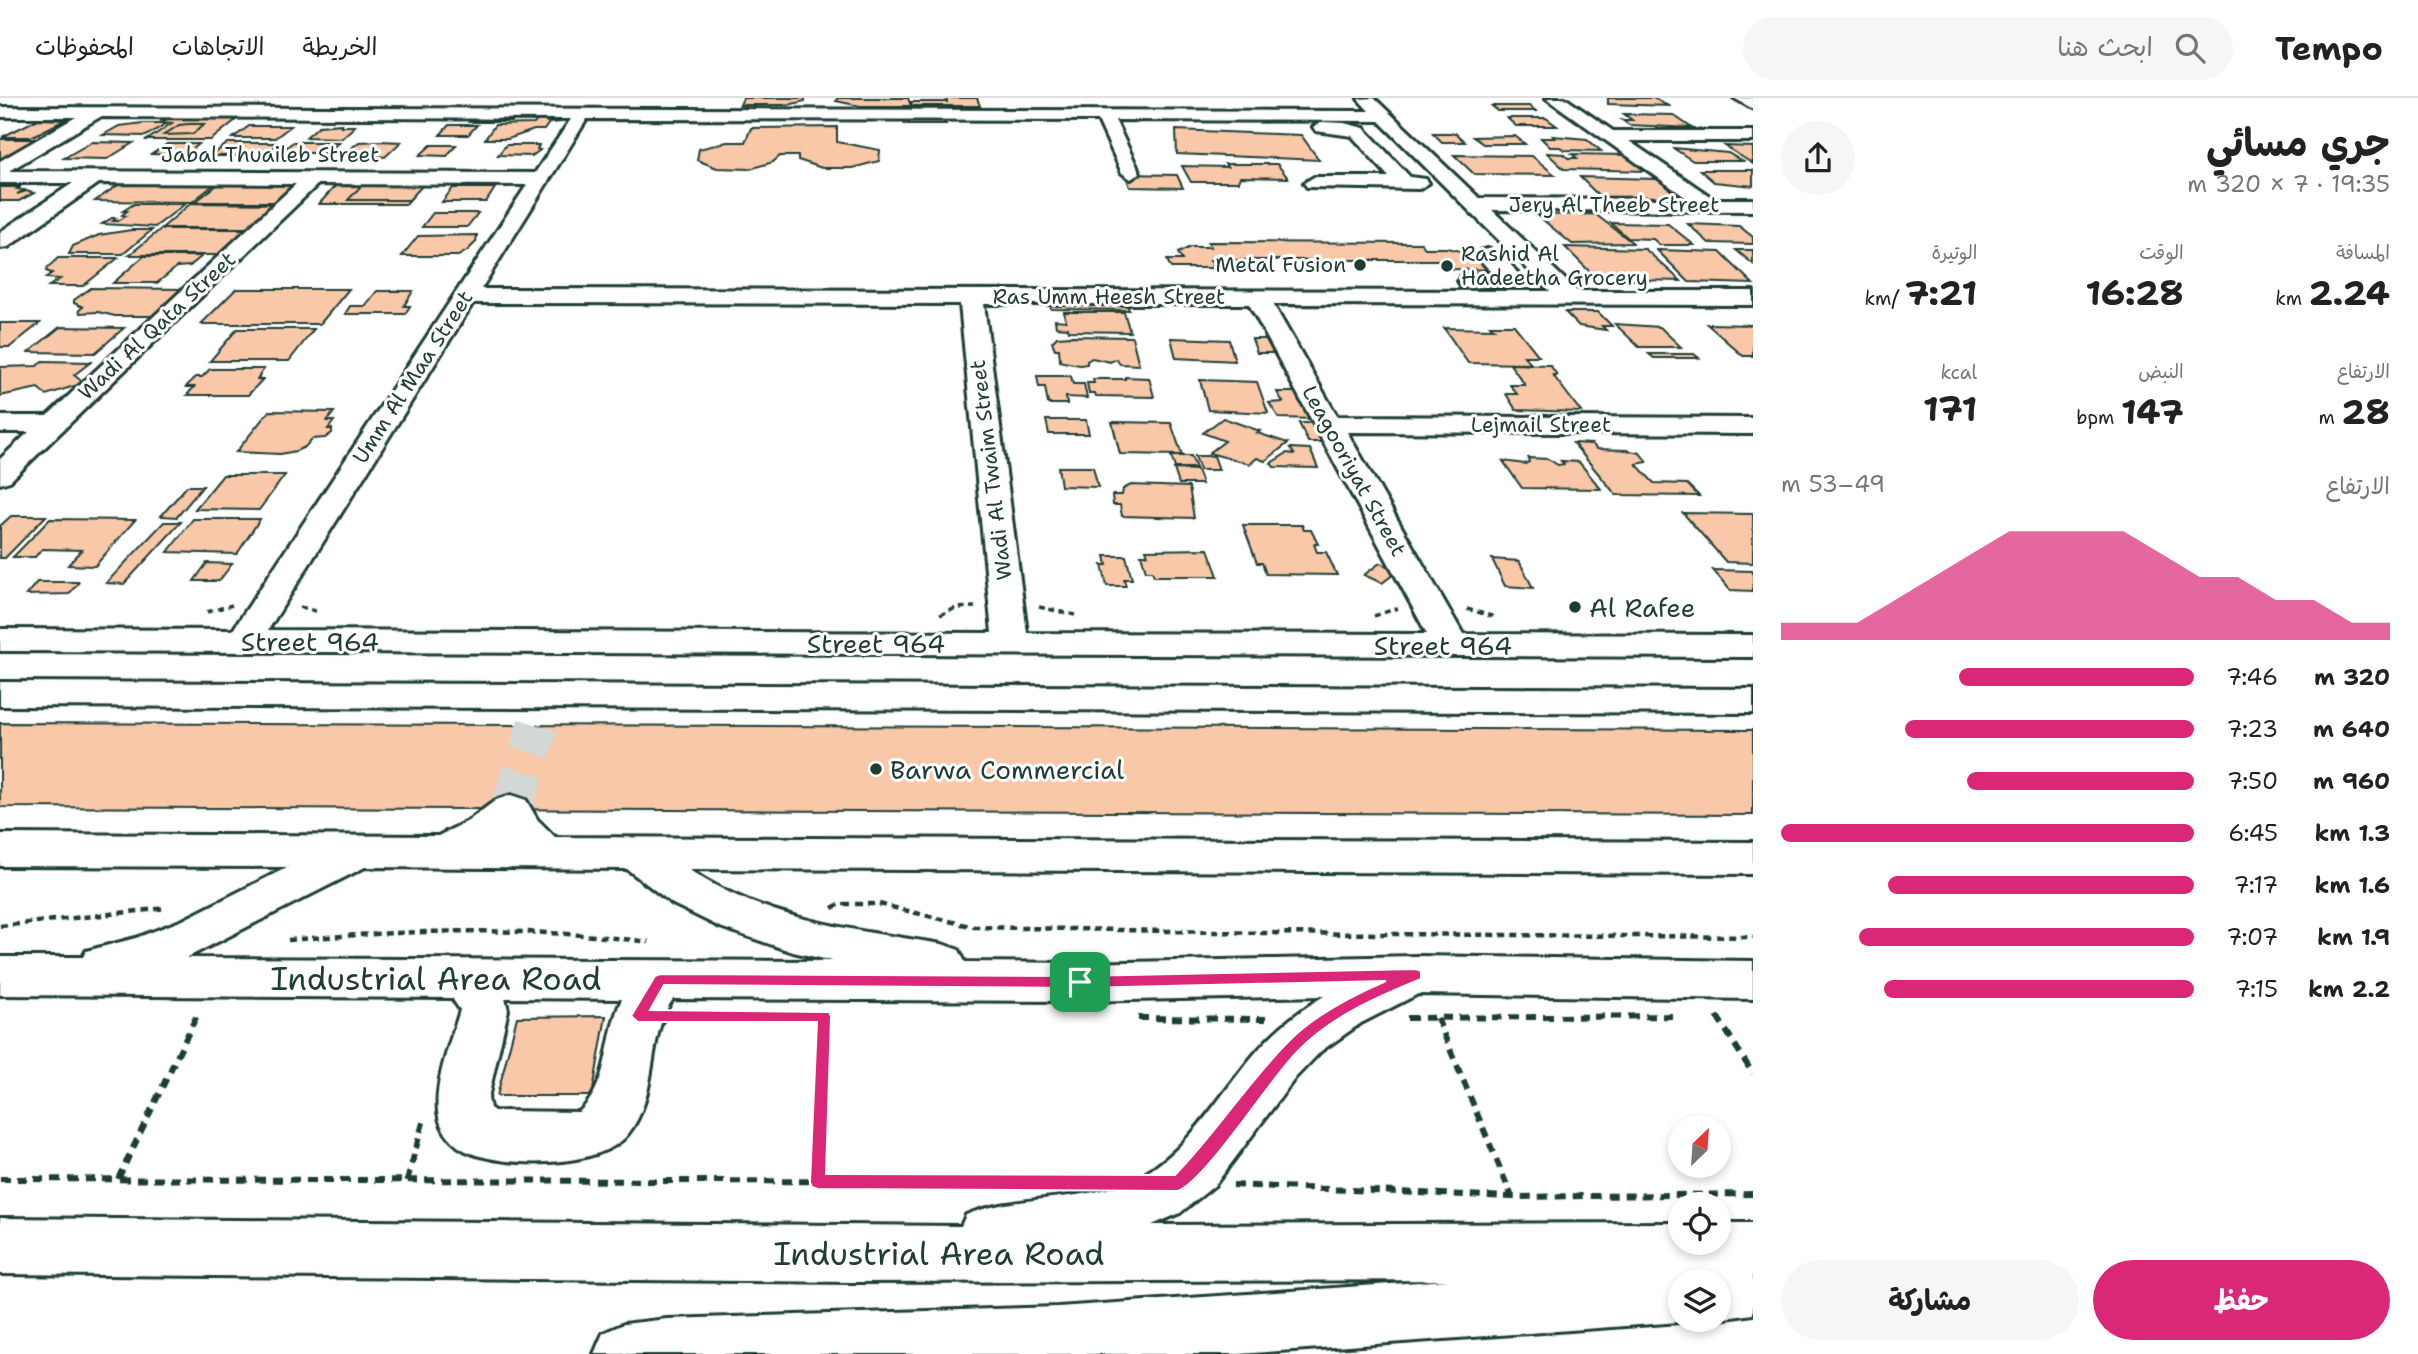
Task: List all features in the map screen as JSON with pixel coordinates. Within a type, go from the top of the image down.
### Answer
[{"type":"main road","points":[[311,113],[329,98]]},
{"type":"main road","points":[[1366,98],[1570,298]]},
{"type":"main road","points":[[1554,98],[1710,205]]},
{"type":"main road","points":[[1742,98],[1753,104]]},
{"type":"main road","points":[[702,130],[770,120],[810,106],[864,114],[1013,106],[1107,121],[1322,129],[1358,132],[1405,183]]},
{"type":"main road","points":[[0,112],[582,114],[858,125],[863,123],[864,114]]},
{"type":"main road","points":[[0,169],[95,113]]},
{"type":"main road","name":"Umm Al Maa Street","points":[[244,641],[582,114]]},
{"type":"main road","points":[[1322,129],[1384,116]]},
{"type":"main road","points":[[1107,121],[1131,173]]},
{"type":"main road","points":[[1609,136],[1753,136]]},
{"type":"main road","points":[[1344,164],[1361,183]]},
{"type":"main road","name":"Jabal Thuaileb Street","points":[[0,177],[541,179]]},
{"type":"main road","points":[[0,242],[95,177]]},
{"type":"main road","name":"Wadi Al Qata Street","points":[[0,475],[313,178]]},
{"type":"main road","points":[[1314,183],[1452,183]]},
{"type":"main road","name":"Jery Al Theeb Street","points":[[1474,204],[1753,205]]},
{"type":"main road","points":[[1435,289],[1508,279],[1488,256]]},
{"type":"main road","name":"Ras Umm Heesh Street","points":[[465,296],[971,297],[1242,287],[1435,289],[1570,298],[1753,298]]},
{"type":"main road","name":"Leagooriyat Street","points":[[1242,287],[1329,425],[1451,645]]},
{"type":"main road","name":"Wadi Al Twaim Street","points":[[971,297],[1011,643]]},
{"type":"main road","points":[[0,424],[54,424]]},
{"type":"main road","name":"Lejmail Street","points":[[1329,425],[1753,426]]},
{"type":"main road","name":"Street 964","points":[[0,640],[1753,646]]},
{"type":"main road","points":[[355,642],[349,666],[351,673],[358,686],[375,696]]},
{"type":"main road","points":[[647,697],[684,678],[693,669],[707,643]]},
{"type":"main road","points":[[1301,644],[1319,662],[1341,668],[1542,669],[1616,668],[1624,663],[1618,645]]},
{"type":"main road","points":[[0,694],[375,696],[543,711],[647,697],[1753,701]]},
{"type":"main road","points":[[0,850],[542,850],[1753,858]]},
{"type":"main road","points":[[0,975],[123,960],[177,942],[363,850]]},
{"type":"main road","points":[[634,851],[683,889],[742,918],[783,930],[906,957],[1080,982]]},
{"type":"main road","name":"Industrial Area Road","points":[[0,975],[1080,982],[1416,1004],[1741,998]]},
{"type":"main road","points":[[464,978],[481,998],[484,1010],[462,1098],[466,1121],[482,1133],[492,1135],[578,1136],[599,1126],[615,1111],[621,1097],[638,1016],[660,980]]},
{"type":"main road","points":[[852,1254],[1114,1212],[1178,1183],[1202,1159],[1292,1047],[1326,1019],[1369,994],[1416,1004]]},
{"type":"main road","name":"Industrial Area Road","points":[[0,1247],[852,1254],[1753,1251]]},
{"type":"main road","points":[[1731,1288],[1753,1284]]},
{"type":"main road","points":[[624,1354],[667,1349],[1058,1336],[1668,1294]]},
{"type":"path","points":[[1704,1016],[1717,1016],[1741,998]]},
{"type":"path","points":[[1512,1196],[1416,1004],[1691,1016]]},
{"type":"path","points":[[118,1180],[199,1010]]},
{"type":"path","points":[[811,1016],[838,1016]]},
{"type":"path","points":[[818,1182],[824,1016]]},
{"type":"path","points":[[1717,1016],[1753,1074]]},
{"type":"path","points":[[1131,1018],[1326,1019]]},
{"type":"path","points":[[0,1179],[1040,1182]]},
{"type":"path","points":[[1178,1183],[1512,1196],[1753,1194]]},
{"type":"building","points":[[743,98],[805,98],[805,101],[788,105],[740,105]]},
{"type":"building","points":[[837,98],[908,98],[911,106],[860,106],[836,101]]},
{"type":"building","points":[[946,98],[977,98],[980,106],[912,106],[911,102],[947,102]]},
{"type":"building","points":[[1608,98],[1653,98],[1671,106],[1608,104]]},
{"type":"building","points":[[1492,106],[1529,106],[1536,111],[1498,111]]},
{"type":"building","points":[[1624,114],[1673,115],[1692,128],[1629,125],[1622,120],[1632,120]]},
{"type":"building","points":[[242,115],[211,140],[147,140],[172,123],[161,122],[169,118],[156,117]]},
{"type":"building","points":[[516,116],[512,122],[469,122],[473,117]]},
{"type":"building","points":[[902,117],[941,118],[946,124],[905,124]]},
{"type":"building","points":[[1507,118],[1546,118],[1557,126],[1516,126]]},
{"type":"building","points":[[38,119],[65,120],[31,137],[2,137]]},
{"type":"building","points":[[538,119],[562,122],[549,123],[544,130],[534,130],[508,139],[485,139],[495,125],[534,124]]},
{"type":"building","points":[[167,123],[146,136],[103,135],[119,126]]},
{"type":"building","points":[[204,124],[193,134],[164,135],[179,125]]},
{"type":"building","points":[[342,124],[341,126],[355,126],[342,138],[306,137],[319,126]]},
{"type":"building","points":[[449,125],[477,125],[468,135],[440,135]]},
{"type":"building","points":[[249,126],[291,126],[275,138],[233,138]]},
{"type":"building","points":[[837,127],[837,142],[880,150],[879,161],[852,168],[822,168],[798,160],[798,156],[780,156],[773,162],[750,169],[717,168],[697,160],[699,149],[727,142],[745,142],[751,128]]},
{"type":"building","points":[[1176,130],[1301,135],[1319,160],[1177,154]]},
{"type":"building","points":[[1433,133],[1455,133],[1465,142],[1442,142]]},
{"type":"building","points":[[1515,136],[1525,144],[1483,144],[1473,137]]},
{"type":"building","points":[[1553,136],[1587,139],[1601,151],[1550,147],[1541,138],[1555,138]]},
{"type":"building","points":[[0,139],[45,139],[0,163]]},
{"type":"building","points":[[92,142],[133,143],[107,159],[64,158]]},
{"type":"building","points":[[293,142],[339,142],[327,153],[280,153]]},
{"type":"building","points":[[359,142],[401,142],[385,157],[365,155],[339,158]]},
{"type":"building","points":[[228,143],[278,143],[263,156],[211,156]]},
{"type":"building","points":[[167,144],[199,144],[186,155],[152,154]]},
{"type":"building","points":[[431,145],[456,145],[447,156],[420,155]]},
{"type":"building","points":[[506,145],[539,145],[537,149],[540,150],[532,156],[498,155]]},
{"type":"building","points":[[1725,146],[1753,147],[1753,164]]},
{"type":"building","points":[[1673,148],[1728,153],[1742,161],[1693,161]]},
{"type":"building","points":[[1547,153],[1564,154],[1568,158],[1577,158],[1572,154],[1626,155],[1646,171],[1564,169]]},
{"type":"building","points":[[1454,155],[1532,156],[1555,175],[1474,174]]},
{"type":"building","points":[[1225,164],[1277,164],[1288,178],[1240,177],[1238,182],[1191,182],[1182,166],[1227,167]]},
{"type":"building","points":[[1700,170],[1753,170],[1753,186],[1714,182]]},
{"type":"building","points":[[1125,174],[1177,175],[1183,188],[1130,187]]},
{"type":"building","points":[[1580,177],[1658,179],[1682,200],[1601,198]]},
{"type":"building","points":[[145,179],[220,180],[192,202],[95,201],[118,185]]},
{"type":"building","points":[[225,179],[289,179],[302,185],[283,202],[195,202]]},
{"type":"building","points":[[361,179],[426,180],[406,204],[319,204],[336,185]]},
{"type":"building","points":[[362,185],[423,185],[409,200],[348,200]]},
{"type":"building","points":[[0,187],[21,187],[17,189],[24,190],[17,194],[26,191],[34,193],[19,201],[0,201]]},
{"type":"building","points":[[453,188],[495,188],[486,202],[442,202]]},
{"type":"building","points":[[191,203],[281,204],[256,228],[162,228]]},
{"type":"building","points":[[134,204],[185,204],[155,227],[102,224],[112,218],[116,218],[113,221],[118,221],[126,216],[122,215],[127,211],[123,211]]},
{"type":"building","points":[[433,213],[478,213],[467,227],[422,227]]},
{"type":"building","points":[[1595,214],[1633,243],[1572,244],[1537,215]]},
{"type":"building","points":[[1611,223],[1668,224],[1694,245],[1660,245],[1653,239],[1628,238]]},
{"type":"building","points":[[1688,224],[1739,226],[1753,237],[1753,244],[1709,243]]},
{"type":"building","points":[[161,229],[257,229],[230,255],[129,255]]},
{"type":"building","points":[[152,230],[123,254],[69,254],[73,246],[99,235]]},
{"type":"building","points":[[477,235],[476,242],[458,256],[402,256],[418,236]]},
{"type":"building","points":[[1208,242],[1421,243],[1425,248],[1447,248],[1469,253],[1476,261],[1491,261],[1499,270],[1451,269],[1444,260],[1210,260],[1214,268],[1171,268],[1167,260],[1182,260],[1178,253],[1190,247],[1211,247]]},
{"type":"building","points":[[1565,247],[1645,249],[1681,281],[1597,279]]},
{"type":"building","points":[[1657,250],[1720,252],[1753,284],[1689,282]]},
{"type":"building","points":[[1736,250],[1753,250],[1753,264]]},
{"type":"building","points":[[144,256],[202,256],[190,266],[177,267],[157,283],[113,283]]},
{"type":"building","points":[[58,258],[118,258],[83,286],[49,286],[60,279],[45,278],[52,273],[46,271],[47,268]]},
{"type":"building","points":[[91,288],[184,289],[154,316],[115,316],[98,312],[80,313],[79,310],[83,307],[74,303],[74,300]]},
{"type":"building","points":[[236,289],[349,289],[320,324],[201,324]]},
{"type":"building","points":[[377,291],[413,291],[404,306],[410,306],[405,314],[345,314],[350,306],[365,306]]},
{"type":"building","points":[[1049,300],[1126,300],[1129,310],[1051,309]]},
{"type":"building","points":[[1064,312],[1124,312],[1130,332],[1069,331],[1068,328],[1056,327],[1055,320],[1066,321]]},
{"type":"building","points":[[1565,312],[1598,312],[1612,326],[1602,326],[1606,330],[1579,326]]},
{"type":"building","points":[[0,323],[40,323],[10,347],[0,347]]},
{"type":"building","points":[[1615,324],[1660,327],[1681,347],[1639,347]]},
{"type":"building","points":[[1707,324],[1753,325],[1753,356],[1743,356]]},
{"type":"building","points":[[1490,325],[1514,325],[1539,356],[1524,356],[1531,364],[1468,363],[1444,328],[1494,329]]},
{"type":"building","points":[[60,327],[124,328],[95,353],[29,352]]},
{"type":"building","points":[[237,329],[314,329],[289,361],[210,361]]},
{"type":"building","points":[[1057,337],[1132,337],[1139,365],[1120,364],[1116,359],[1110,362],[1092,358],[1087,364],[1080,365],[1060,361],[1059,349],[1055,349],[1052,342]]},
{"type":"building","points":[[1171,338],[1229,340],[1235,361],[1176,358]]},
{"type":"building","points":[[1252,339],[1268,339],[1274,353],[1257,353]]},
{"type":"building","points":[[1649,354],[1694,354],[1699,358],[1654,358]]},
{"type":"building","points":[[42,361],[91,362],[74,375],[84,383],[46,395],[38,388],[0,396],[0,367],[37,366]]},
{"type":"building","points":[[1510,364],[1550,365],[1557,375],[1553,375],[1581,412],[1516,410],[1506,394],[1517,394],[1510,385],[1525,385]]},
{"type":"building","points":[[210,369],[264,369],[257,379],[263,379],[248,395],[187,395],[194,387],[186,387],[195,377],[202,377]]},
{"type":"building","points":[[1037,376],[1071,376],[1073,384],[1084,384],[1087,398],[1066,397],[1067,404],[1048,404],[1045,387],[1039,387]]},
{"type":"building","points":[[1149,378],[1154,397],[1096,396],[1095,393],[1089,393],[1087,383],[1094,383],[1093,379]]},
{"type":"building","points":[[1200,380],[1257,382],[1268,413],[1208,410]]},
{"type":"building","points":[[1277,392],[1299,392],[1314,419],[1279,418],[1269,403],[1283,402]]},
{"type":"building","points":[[269,411],[334,412],[327,421],[334,421],[328,429],[332,429],[332,433],[325,438],[312,439],[305,447],[296,451],[280,454],[236,452]]},
{"type":"building","points":[[1223,418],[1288,443],[1265,461],[1257,458],[1250,464],[1209,453],[1225,441],[1203,433]]},
{"type":"building","points":[[1046,420],[1086,420],[1089,434],[1049,434]]},
{"type":"building","points":[[1112,422],[1171,423],[1182,455],[1120,454]]},
{"type":"building","points":[[1299,423],[1315,423],[1324,442],[1308,442]]},
{"type":"building","points":[[1573,443],[1592,444],[1597,449],[1640,453],[1647,462],[1636,464],[1654,483],[1687,484],[1699,496],[1616,495]]},
{"type":"building","points":[[1290,448],[1310,449],[1318,468],[1274,467],[1271,463],[1287,453],[1294,454]]},
{"type":"building","points":[[1171,456],[1191,456],[1196,468],[1175,468]]},
{"type":"building","points":[[1195,456],[1214,456],[1219,470],[1200,470]]},
{"type":"building","points":[[1528,458],[1548,459],[1558,465],[1564,464],[1561,461],[1579,462],[1601,489],[1522,488],[1503,461],[1525,464],[1529,462]]},
{"type":"building","points":[[1058,467],[1093,467],[1098,487],[1061,486]]},
{"type":"building","points":[[1174,469],[1197,470],[1202,484],[1179,484]]},
{"type":"building","points":[[223,475],[285,475],[259,510],[195,509]]},
{"type":"building","points":[[1131,485],[1189,487],[1194,518],[1122,516],[1120,505],[1113,505],[1112,495],[1122,495],[1123,489]]},
{"type":"building","points":[[187,486],[203,486],[177,517],[161,516]]},
{"type":"building","points":[[1683,513],[1753,514],[1753,563],[1726,562]]},
{"type":"building","points":[[11,516],[46,516],[5,558],[0,558],[0,526]]},
{"type":"building","points":[[50,519],[135,520],[95,566],[68,565],[82,550],[42,549],[35,557],[13,557]]},
{"type":"building","points":[[193,519],[260,519],[237,554],[168,552]]},
{"type":"building","points":[[164,522],[181,522],[124,584],[106,583]]},
{"type":"building","points":[[1243,525],[1302,525],[1304,530],[1311,530],[1318,544],[1314,544],[1317,552],[1326,552],[1337,575],[1266,574],[1262,563],[1257,563]]},
{"type":"building","points":[[1208,549],[1218,576],[1154,576],[1152,571],[1146,571],[1141,555],[1148,555],[1146,550]]},
{"type":"building","points":[[1105,556],[1126,556],[1132,579],[1124,579],[1126,586],[1107,586],[1102,565],[1107,565]]},
{"type":"building","points":[[1492,559],[1519,561],[1533,588],[1505,586]]},
{"type":"building","points":[[207,563],[232,564],[219,581],[194,581]]},
{"type":"building","points":[[1380,563],[1398,571],[1382,583],[1364,575]]},
{"type":"building","points":[[1713,570],[1753,571],[1753,591],[1730,590]]},
{"type":"building","points":[[37,582],[79,582],[69,594],[26,595]]},
{"type":"building","name":"Barwa Commercial","points":[[0,723],[1753,730],[1753,815],[0,807]]},
{"type":"building","points":[[606,1016],[592,1096],[497,1096],[517,1017]]},
{"type":"tunnel","points":[[511,810],[538,725]]},
{"type":"place","name":"Metal Fusion","points":[[1360,265]]},
{"type":"place","name":"Rashid Al Hadeetha Grocery","points":[[1447,266]]},
{"type":"place","name":"Al Rafee","points":[[1575,607]]},
{"type":"place","name":"Barwa Commercial","points":[[876,769]]},
{"type":"route","points":[[1416,975],[1369,994],[1326,1019],[1292,1047],[1202,1159],[1178,1183],[818,1182],[824,1016],[638,1016],[660,980],[1080,982],[1416,975]]}]
